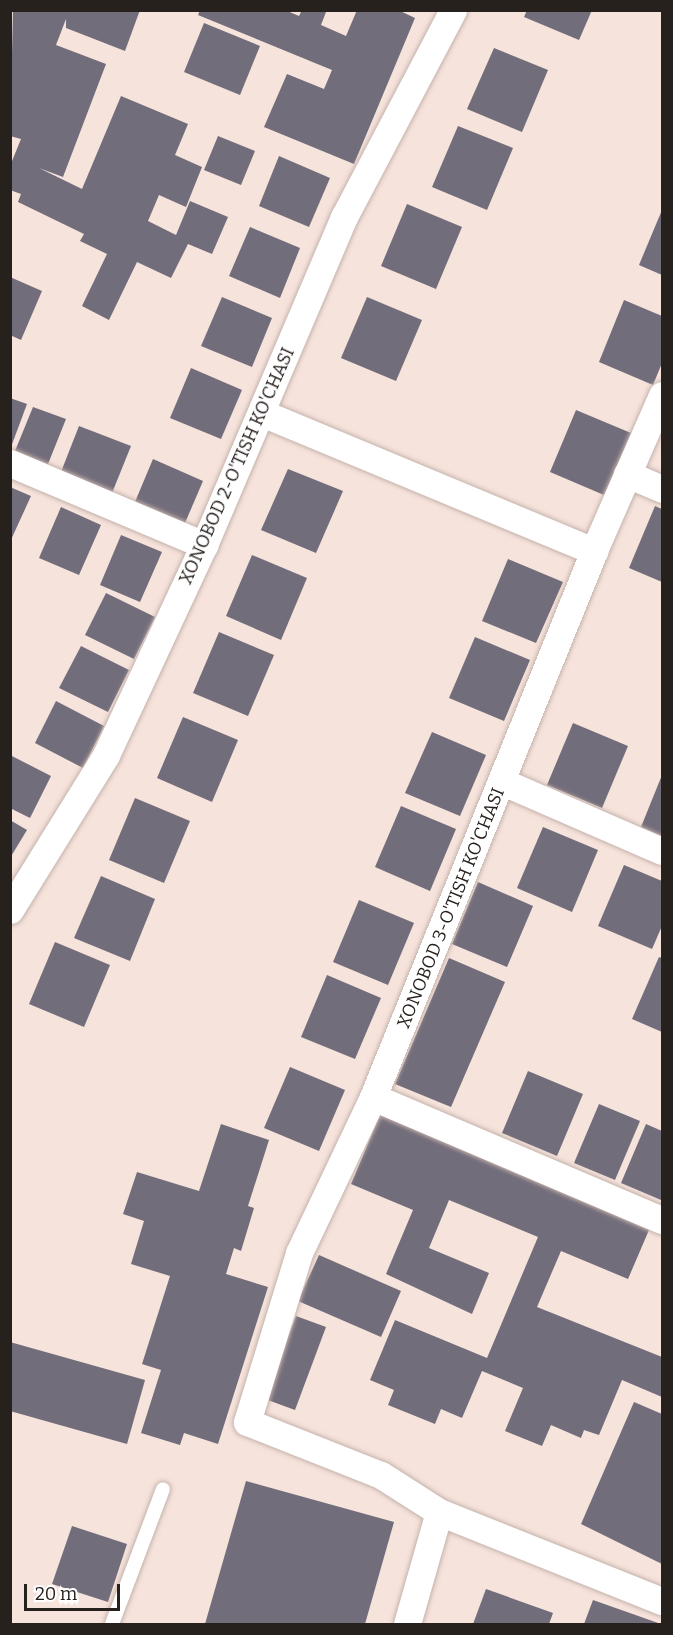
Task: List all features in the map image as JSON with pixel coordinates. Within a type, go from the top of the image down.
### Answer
[{"type":"street","name":"XONOBOD 2-O'TISH KO'CHASI","points":[[10,910],[106,755],[204,545],[344,217],[448,12]]},
{"type":"street","name":"XONOBOD 3-O'TISH KO'CHASI","points":[[439,1512],[381,1475],[247,1422],[299,1253],[374,1097],[503,782],[594,551],[663,395]]},
{"type":"street","points":[[262,413],[594,551]]},
{"type":"street","points":[[10,464],[204,545]]},
{"type":"street","points":[[627,474],[663,489]]},
{"type":"street","points":[[503,782],[663,851]]},
{"type":"street","points":[[374,1097],[663,1220]]},
{"type":"street","points":[[407,1624],[439,1512],[663,1601]]},
{"type":"lane","points":[[112,1624],[163,1489]]},
{"type":"building","points":[[13,10],[140,10],[125,51],[66,28],[66,19],[56,45],[106,64],[63,177],[39,168],[82,189],[121,96],[188,124],[175,155],[202,167],[186,207],[159,195],[148,221],[176,235],[190,201],[228,217],[212,254],[188,244],[171,278],[137,262],[109,320],[82,306],[107,254],[80,241],[84,234],[18,202],[21,194],[10,190],[10,166],[21,139],[10,136]]},
{"type":"building","points":[[200,10],[285,10],[299,16],[302,10],[323,10],[326,12],[321,25],[346,36],[357,10],[398,10],[415,18],[354,164],[264,127],[287,74],[324,89],[332,70],[198,15]]},
{"type":"building","points":[[527,10],[592,10],[579,40],[524,17]]},
{"type":"building","points":[[204,23],[260,46],[240,95],[184,72]]},
{"type":"building","points":[[494,48],[548,70],[522,132],[467,109]]},
{"type":"building","points":[[458,126],[513,148],[487,210],[432,187]]},
{"type":"building","points":[[218,136],[255,151],[241,185],[204,170]]},
{"type":"building","points":[[279,156],[330,178],[309,227],[259,206]]},
{"type":"building","points":[[407,204],[462,227],[436,289],[381,266]]},
{"type":"building","points":[[662,210],[662,275],[639,265]]},
{"type":"building","points":[[250,227],[300,248],[280,298],[229,276]]},
{"type":"building","points":[[10,277],[42,291],[21,340],[10,335]]},
{"type":"building","points":[[222,297],[272,318],[252,367],[201,346]]},
{"type":"building","points":[[367,297],[422,320],[396,381],[341,358]]},
{"type":"building","points":[[624,300],[662,316],[662,363],[653,385],[599,362]]},
{"type":"building","points":[[191,368],[242,390],[221,439],[170,418]]},
{"type":"building","points":[[10,398],[27,404],[11,447],[10,447]]},
{"type":"building","points":[[33,407],[66,419],[48,464],[15,451]]},
{"type":"building","points":[[576,410],[631,433],[604,495],[550,472]]},
{"type":"building","points":[[79,426],[131,446],[110,498],[59,477]]},
{"type":"building","points":[[153,459],[203,481],[182,530],[132,509]]},
{"type":"building","points":[[288,469],[343,491],[316,553],[261,530]]},
{"type":"building","points":[[10,487],[31,496],[10,542]]},
{"type":"building","points":[[655,506],[662,509],[662,582],[629,568]]},
{"type":"building","points":[[61,507],[101,525],[79,575],[39,558]]},
{"type":"building","points":[[121,535],[162,552],[140,602],[100,585]]},
{"type":"building","points":[[252,555],[307,578],[281,640],[226,616]]},
{"type":"building","points":[[508,559],[563,582],[536,643],[482,621]]},
{"type":"building","points":[[106,593],[155,617],[134,659],[85,635]]},
{"type":"building","points":[[219,632],[274,655],[248,716],[193,693]]},
{"type":"building","points":[[475,637],[530,660],[504,721],[449,698]]},
{"type":"building","points":[[81,646],[129,670],[108,712],[59,688]]},
{"type":"building","points":[[56,701],[104,726],[83,768],[35,743]]},
{"type":"building","points":[[183,717],[238,740],[212,802],[157,778]]},
{"type":"building","points":[[573,723],[628,746],[602,808],[547,785]]},
{"type":"building","points":[[432,732],[486,755],[460,816],[405,793]]},
{"type":"building","points":[[10,755],[51,776],[30,818],[10,808]]},
{"type":"building","points":[[662,775],[662,836],[641,827]]},
{"type":"building","points":[[135,798],[190,821],[164,883],[109,860]]},
{"type":"building","points":[[401,806],[456,829],[430,891],[375,867]]},
{"type":"building","points":[[10,820],[27,830],[10,858]]},
{"type":"building","points":[[543,827],[598,850],[572,912],[517,888]]},
{"type":"building","points":[[624,865],[662,881],[662,926],[652,949],[598,926]]},
{"type":"building","points":[[101,876],[155,899],[130,961],[74,938]]},
{"type":"building","points":[[478,882],[533,906],[507,967],[452,944]]},
{"type":"building","points":[[359,900],[414,923],[388,985],[333,962]]},
{"type":"building","points":[[55,942],[110,965],[84,1027],[29,1004]]},
{"type":"building","points":[[659,957],[662,958],[662,1032],[632,1019]]},
{"type":"building","points":[[449,958],[505,982],[451,1107],[395,1084]]},
{"type":"building","points":[[327,975],[381,998],[355,1059],[301,1037]]},
{"type":"building","points":[[290,1067],[345,1090],[319,1151],[264,1128]]},
{"type":"building","points":[[528,1071],[583,1094],[557,1156],[502,1133]]},
{"type":"building","points":[[599,1104],[640,1121],[615,1180],[574,1163]]},
{"type":"building","points":[[380,1115],[649,1230],[628,1279],[561,1251],[537,1307],[662,1357],[662,1397],[622,1380],[599,1435],[584,1430],[581,1438],[551,1425],[542,1446],[505,1431],[523,1388],[482,1371],[462,1418],[441,1409],[435,1424],[388,1405],[394,1390],[370,1380],[395,1320],[487,1358],[538,1237],[449,1200],[429,1248],[489,1273],[472,1314],[386,1274],[413,1210],[351,1184]]},
{"type":"building","points":[[221,1124],[269,1140],[248,1206],[254,1208],[241,1251],[234,1248],[226,1274],[268,1287],[218,1444],[184,1433],[180,1445],[141,1433],[161,1370],[142,1364],[170,1276],[131,1264],[144,1221],[123,1214],[137,1172],[199,1191]]},
{"type":"building","points":[[646,1124],[662,1131],[661,1200],[621,1183]]},
{"type":"building","points":[[319,1255],[401,1291],[381,1337],[298,1301]]},
{"type":"building","points":[[296,1316],[326,1327],[295,1410],[265,1399]]},
{"type":"building","points":[[10,1342],[145,1380],[127,1444],[10,1411]]},
{"type":"building","points":[[634,1402],[662,1414],[662,1564],[581,1524]]},
{"type":"building","points":[[246,1481],[394,1522],[365,1624],[205,1624]]},
{"type":"building","points":[[72,1526],[127,1544],[108,1602],[52,1584]]},
{"type":"building","points":[[486,1589],[553,1613],[549,1624],[473,1624]]},
{"type":"building","points":[[593,1600],[661,1624],[584,1624]]}]
